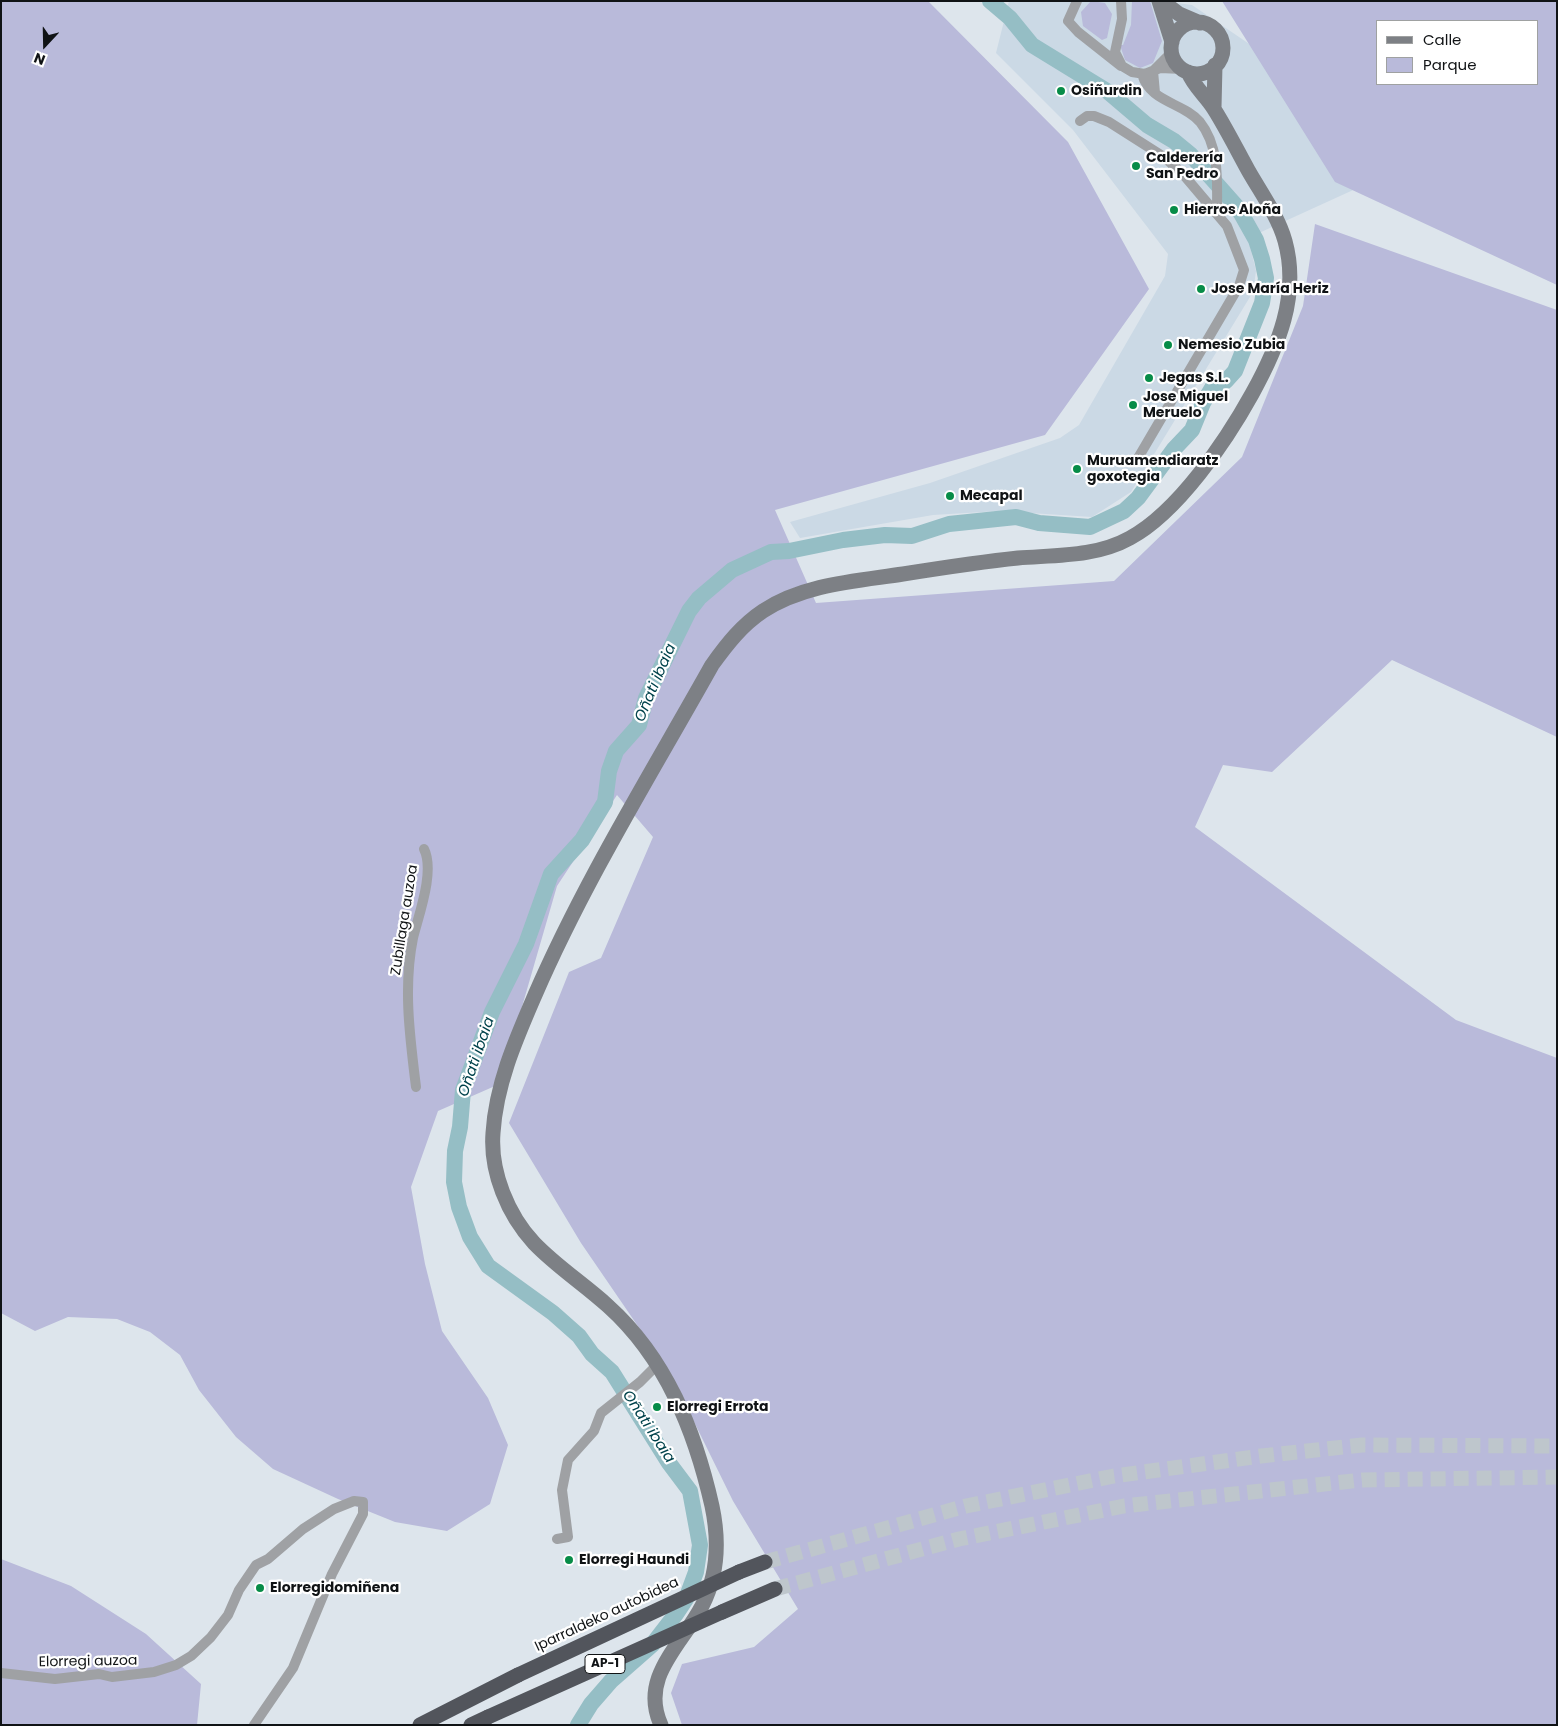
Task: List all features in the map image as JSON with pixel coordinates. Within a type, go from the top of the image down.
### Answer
[{"type":"highway","name":"Iparraldeko autobidea","points":[[420,1725],[518,1675],[739,1572],[765,1562]]},
{"type":"highway","name":"AP-1","points":[[471,1725],[775,1589]]},
{"type":"main road","points":[[1161,1],[1179,14],[1209,26],[1217,33],[1222,42],[1222,52],[1216,65],[1214,107]]},
{"type":"main road","points":[[661,1725],[654,1698],[658,1674],[702,1605],[715,1567],[717,1548],[712,1506],[695,1444],[658,1364],[633,1330],[534,1242],[506,1201],[496,1171],[492,1134],[501,1083],[551,959],[570,918],[614,836],[660,759],[712,665],[749,621],[786,599],[829,586],[980,562],[1076,554],[1109,548],[1140,532],[1157,518],[1210,459],[1229,433],[1265,370],[1282,327],[1288,302],[1290,279],[1285,242],[1279,224],[1214,107],[1185,70],[1173,58],[1172,45],[1161,1]]},
{"type":"main road","points":[[1172,45],[1181,28],[1192,23],[1200,23]]},
{"type":"main road","points":[[1185,70],[1204,73],[1216,65]]},
{"type":"street","points":[[1077,1],[1068,21],[1078,32],[1122,66],[1132,72],[1142,74],[1168,67],[1185,70]]},
{"type":"street","points":[[1121,1],[1122,19],[1115,52],[1122,66]]},
{"type":"street","points":[[1153,71],[1168,56],[1172,45]]},
{"type":"street","points":[[1153,71],[1155,93]]},
{"type":"street","points":[[1142,74],[1148,86],[1167,103],[1189,112],[1200,122],[1213,150],[1217,168],[1217,212]]},
{"type":"street","points":[[1080,121],[1087,116],[1094,116],[1141,141],[1170,162],[1217,212],[1227,226],[1244,270],[1138,458]]},
{"type":"street","name":"Zubillaga auzoa","points":[[416,1087],[411,1050],[408,989],[413,943],[428,874],[429,859],[424,849]]},
{"type":"street","points":[[557,1539],[568,1537],[562,1486],[568,1460],[594,1431],[601,1413],[640,1382],[658,1364]]},
{"type":"street","name":"Elorregi auzoa","points":[[1,1672],[55,1679],[99,1674],[112,1677],[154,1672],[176,1665],[212,1637],[228,1615],[239,1590],[256,1565],[268,1558],[303,1529],[334,1509],[354,1501],[363,1502],[363,1514],[323,1595],[293,1668],[254,1725]]},
{"type":"shaded area","points":[[1009,1],[1161,1],[1192,5],[1286,69],[1362,186],[1248,238],[1256,271],[1253,292],[1131,492],[1092,517],[999,511],[933,515],[800,538],[790,522],[930,483],[1060,438],[1079,425],[1165,276],[1168,254],[1073,130],[996,53]]},
{"type":"green space","points":[[1,1],[928,1],[1068,142],[1149,289],[1045,435],[775,510],[816,603],[1114,581],[1242,457],[1303,306],[1315,224],[1557,310],[1557,737],[1392,660],[1272,772],[1223,765],[1195,827],[1456,1020],[1557,1058],[1557,1725],[682,1725],[671,1693],[682,1664],[754,1647],[798,1609],[733,1501],[670,1373],[581,1243],[509,1123],[569,972],[601,958],[653,837],[617,795],[557,886],[519,1017],[495,1086],[438,1111],[411,1187],[425,1264],[442,1331],[488,1398],[508,1445],[490,1504],[447,1531],[395,1522],[338,1499],[273,1469],[236,1437],[199,1390],[180,1355],[150,1332],[117,1319],[68,1317],[35,1331],[1,1313]]},
{"type":"green space","points":[[1091,1],[1105,3],[1112,14],[1107,38],[1102,40],[1083,26],[1081,12]]},
{"type":"green space","points":[[1132,1],[1150,1],[1162,41],[1153,63],[1140,68],[1125,60],[1120,45],[1123,45],[1131,25]]},
{"type":"green space","points":[[1222,1],[1557,1],[1557,285],[1335,182]]},
{"type":"green space","points":[[1,1559],[71,1586],[146,1634],[201,1684],[197,1725],[1,1725]]},
{"type":"waterway","name":"Oñati ibaia","points":[[578,1725],[591,1704],[611,1681],[652,1645],[676,1614],[686,1599],[696,1572],[700,1545],[690,1491],[669,1463],[612,1372],[592,1354],[579,1336],[553,1313],[488,1266],[470,1237],[459,1207],[454,1182],[455,1151],[460,1127],[463,1090],[492,1012],[526,944],[551,874],[582,840],[605,802],[609,771],[616,751],[639,725],[646,698],[689,611],[699,598],[732,570],[771,552],[789,551],[843,540],[885,535],[912,536],[949,524],[1016,517],[1039,523],[1090,527],[1124,511],[1138,498],[1174,449],[1192,430],[1203,403],[1212,388],[1226,381],[1235,371],[1262,303],[1266,278],[1256,240],[1238,208],[1191,155],[1174,141],[1147,125],[1107,91],[1032,45],[1010,18],[990,1]]},
{"type":"tunnel","points":[[765,1562],[966,1506],[1114,1476],[1261,1456],[1362,1445],[1557,1446]]},
{"type":"tunnel","points":[[775,1589],[959,1539],[1124,1506],[1362,1480],[1557,1477]]},
{"type":"place","name":"Osiñurdin","points":[[1061,91]]},
{"type":"place","name":"Calderería San Pedro","points":[[1136,166]]},
{"type":"place","name":"Hierros Aloña","points":[[1174,210]]},
{"type":"place","name":"Jose María Heriz","points":[[1201,289]]},
{"type":"place","name":"Nemesio Zubia","points":[[1168,345]]},
{"type":"place","name":"Jegas S.L.","points":[[1149,378]]},
{"type":"place","name":"Jose Miguel Meruelo","points":[[1133,405]]},
{"type":"place","name":"Muruamendiaratz goxotegia","points":[[1077,469]]},
{"type":"place","name":"Mecapal","points":[[950,496]]},
{"type":"place","name":"Elorregi Errota","points":[[657,1407]]},
{"type":"place","name":"Elorregi Haundi","points":[[569,1560]]},
{"type":"place","name":"Elorregidomiñena","points":[[260,1588]]}]
